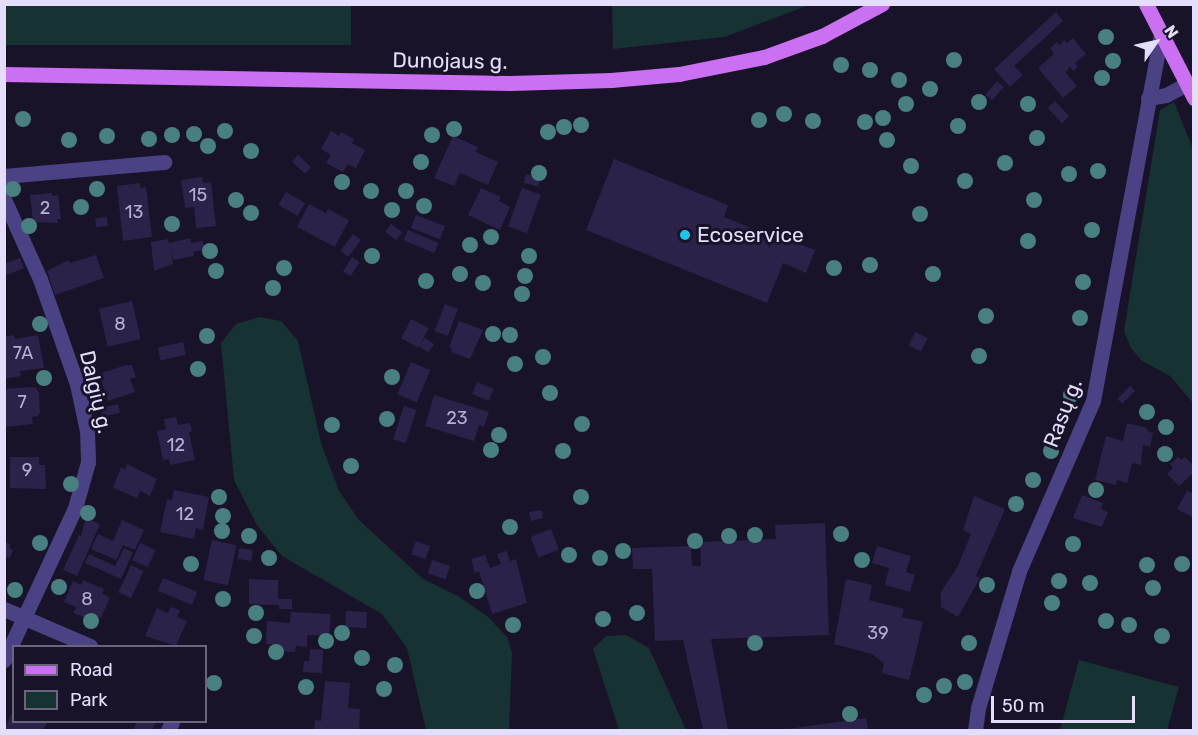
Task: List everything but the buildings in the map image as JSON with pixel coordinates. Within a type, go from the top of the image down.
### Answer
[{"type":"main road","name":"Dunojaus g.","points":[[4,74],[499,82],[611,80],[679,74],[764,57],[822,36],[882,4]]},
{"type":"main road","points":[[1146,4],[1190,91]]},
{"type":"street","name":"Rasų g.","points":[[975,730],[978,708],[1019,571],[1093,401],[1101,374],[1161,34]]},
{"type":"street","points":[[1148,98],[1190,91]]},
{"type":"street","points":[[4,176],[164,162]]},
{"type":"street","name":"Dalgių g.","points":[[4,199],[39,279],[77,384],[87,431],[88,462],[83,486],[4,660]]},
{"type":"street","points":[[4,609],[88,645]]},
{"type":"green space","points":[[5,4],[351,4],[351,45],[5,45]]},
{"type":"green space","points":[[612,4],[809,5],[724,37],[613,49]]},
{"type":"green space","points":[[1174,102],[1193,149],[1193,403],[1170,376],[1142,361],[1131,348],[1124,331],[1160,110]]},
{"type":"green space","points":[[260,317],[281,321],[298,341],[321,443],[339,491],[359,520],[423,579],[458,596],[487,616],[507,637],[512,653],[509,730],[426,730],[407,648],[382,614],[282,556],[257,525],[234,480],[221,343],[236,324]]},
{"type":"green space","points":[[626,635],[649,648],[686,730],[619,730],[593,649],[606,636]]},
{"type":"green space","points":[[1079,660],[1179,687],[1167,730],[1060,730]]},
{"type":"place","name":"Ecoservice","points":[[685,235]]}]
